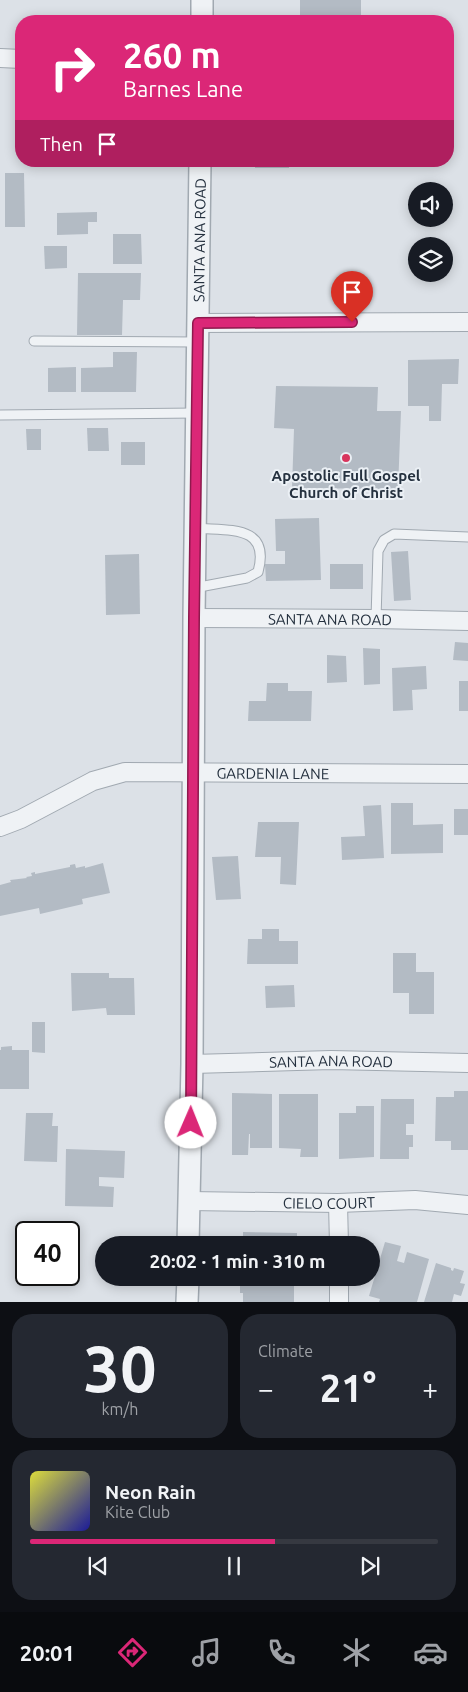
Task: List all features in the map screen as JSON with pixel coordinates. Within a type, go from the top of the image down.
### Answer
[{"type":"street","points":[[202,0],[202,15]]},
{"type":"street","points":[[0,58],[15,59]]},
{"type":"street","name":"SANTA ANA ROAD","points":[[188,1236],[192,1064],[194,588],[200,167]]},
{"type":"street","points":[[198,332],[468,322]]},
{"type":"street","name":"SANTA ANA ROAD","points":[[194,618],[376,619],[468,622]]},
{"type":"street","name":"GARDENIA LANE","points":[[0,827],[21,819],[93,781],[125,772],[468,774]]},
{"type":"street","name":"SANTA ANA ROAD","points":[[192,1064],[331,1060],[468,1064]]},
{"type":"street","name":"CIELO COURT","points":[[189,1201],[338,1203],[415,1200],[468,1206]]},
{"type":"street","points":[[338,1203],[338,1236]]},
{"type":"street","points":[[187,1302],[188,1286]]},
{"type":"street","points":[[339,1286],[339,1302]]},
{"type":"lane","points":[[34,341],[198,332]]},
{"type":"lane","points":[[0,415],[197,413]]},
{"type":"lane","points":[[194,588],[247,578],[258,572],[260,552],[257,542],[248,533],[195,528]]},
{"type":"lane","points":[[376,619],[378,551],[384,540],[394,534],[468,537]]},
{"type":"building","points":[[300,0],[361,0],[361,15],[300,15]]},
{"type":"building","points":[[255,167],[289,167],[289,168]]},
{"type":"building","points":[[5,173],[24,173],[25,227],[5,227]]},
{"type":"building","points":[[97,212],[97,222],[88,222],[88,234],[57,235],[57,213]]},
{"type":"building","points":[[113,234],[141,234],[142,264],[113,264]]},
{"type":"building","points":[[44,246],[67,246],[67,268],[45,269]]},
{"type":"building","points":[[78,273],[141,273],[140,300],[123,300],[122,335],[77,335]]},
{"type":"building","points":[[113,352],[137,352],[136,392],[81,392],[81,368],[113,367]]},
{"type":"building","points":[[459,359],[458,384],[442,384],[441,421],[429,421],[429,406],[408,406],[408,360]]},
{"type":"building","points":[[76,367],[76,392],[48,392],[48,368]]},
{"type":"building","name":"Apostolic Full Gospel Church of Christ","points":[[276,386],[378,387],[377,411],[401,411],[398,489],[292,488],[294,429],[274,428]]},
{"type":"building","points":[[87,428],[108,428],[109,451],[88,451]]},
{"type":"building","points":[[26,429],[41,429],[41,450],[27,450]]},
{"type":"building","points":[[121,442],[145,442],[145,465],[121,465]]},
{"type":"building","points":[[319,518],[321,580],[266,581],[265,564],[285,564],[285,551],[276,551],[275,519]]},
{"type":"building","points":[[408,551],[411,600],[394,601],[391,552]]},
{"type":"building","points":[[139,554],[140,614],[106,615],[105,555]]},
{"type":"building","points":[[330,564],[363,564],[363,589],[330,589]]},
{"type":"building","points":[[455,642],[468,643],[468,661],[453,660]]},
{"type":"building","points":[[363,648],[380,649],[380,684],[364,685]]},
{"type":"building","points":[[327,655],[346,656],[347,682],[327,683]]},
{"type":"building","points":[[426,666],[427,689],[412,690],[413,710],[393,711],[392,668]]},
{"type":"building","points":[[459,681],[468,681],[468,711],[459,711]]},
{"type":"building","points":[[267,683],[288,683],[288,691],[312,691],[311,721],[248,721],[249,701],[266,701]]},
{"type":"building","points":[[391,803],[413,803],[413,825],[443,824],[443,853],[391,854]]},
{"type":"building","points":[[381,805],[384,858],[342,860],[341,837],[365,836],[363,806]]},
{"type":"building","points":[[454,809],[468,809],[468,835],[454,835]]},
{"type":"building","points":[[258,822],[299,822],[296,885],[280,884],[281,857],[255,857]]},
{"type":"building","points":[[238,856],[241,899],[216,900],[212,857]]},
{"type":"building","points":[[103,863],[110,893],[82,899],[83,904],[40,914],[39,908],[0,916],[0,885],[11,882],[10,880],[27,878],[32,876],[31,873],[35,872],[35,874],[70,867],[70,865],[75,864],[76,868],[85,866],[85,868]]},
{"type":"building","points":[[262,929],[279,929],[279,941],[298,941],[298,964],[247,964],[248,939],[262,939]]},
{"type":"building","points":[[393,953],[416,953],[416,972],[434,972],[434,1014],[409,1014],[409,993],[393,993]]},
{"type":"building","points":[[71,973],[109,973],[109,978],[134,978],[135,1015],[107,1015],[106,1008],[72,1011]]},
{"type":"building","points":[[294,985],[295,1007],[266,1008],[265,986]]},
{"type":"building","points":[[32,1022],[45,1022],[45,1053],[32,1052]]},
{"type":"building","points":[[12,1046],[12,1050],[29,1050],[29,1089],[0,1089],[0,1050],[1,1047]]},
{"type":"building","points":[[454,1091],[468,1091],[468,1150],[451,1150],[451,1141],[435,1141],[436,1097],[454,1097]]},
{"type":"building","points":[[232,1093],[272,1094],[272,1148],[250,1148],[249,1134],[248,1155],[232,1155]]},
{"type":"building","points":[[279,1094],[318,1094],[318,1157],[300,1157],[301,1149],[279,1148]]},
{"type":"building","points":[[381,1099],[414,1099],[414,1124],[406,1124],[406,1135],[413,1135],[413,1147],[409,1147],[409,1159],[380,1159]]},
{"type":"building","points":[[356,1106],[374,1106],[374,1157],[339,1159],[339,1113],[356,1113]]},
{"type":"building","points":[[26,1113],[53,1113],[52,1126],[58,1126],[57,1162],[24,1161]]},
{"type":"building","points":[[66,1149],[125,1151],[124,1178],[99,1177],[99,1186],[114,1187],[113,1207],[65,1206]]},
{"type":"building","points":[[243,1232],[297,1233],[297,1236],[243,1236]]},
{"type":"building","points":[[385,1242],[401,1246],[397,1261],[404,1263],[407,1252],[429,1259],[417,1302],[379,1302],[380,1299],[369,1296],[372,1286],[380,1286],[380,1259]]},
{"type":"building","points":[[436,1263],[451,1268],[453,1271],[454,1268],[464,1271],[460,1283],[465,1284],[461,1296],[454,1294],[452,1302],[424,1302]]},
{"type":"building","points":[[240,1286],[294,1286],[294,1302],[243,1302],[243,1293],[240,1293]]},
{"type":"place","name":"Apostolic Full Gospel Church of Christ","points":[[346,458]]},
{"type":"route","points":[[191,1123],[198,323],[352,322]]}]
